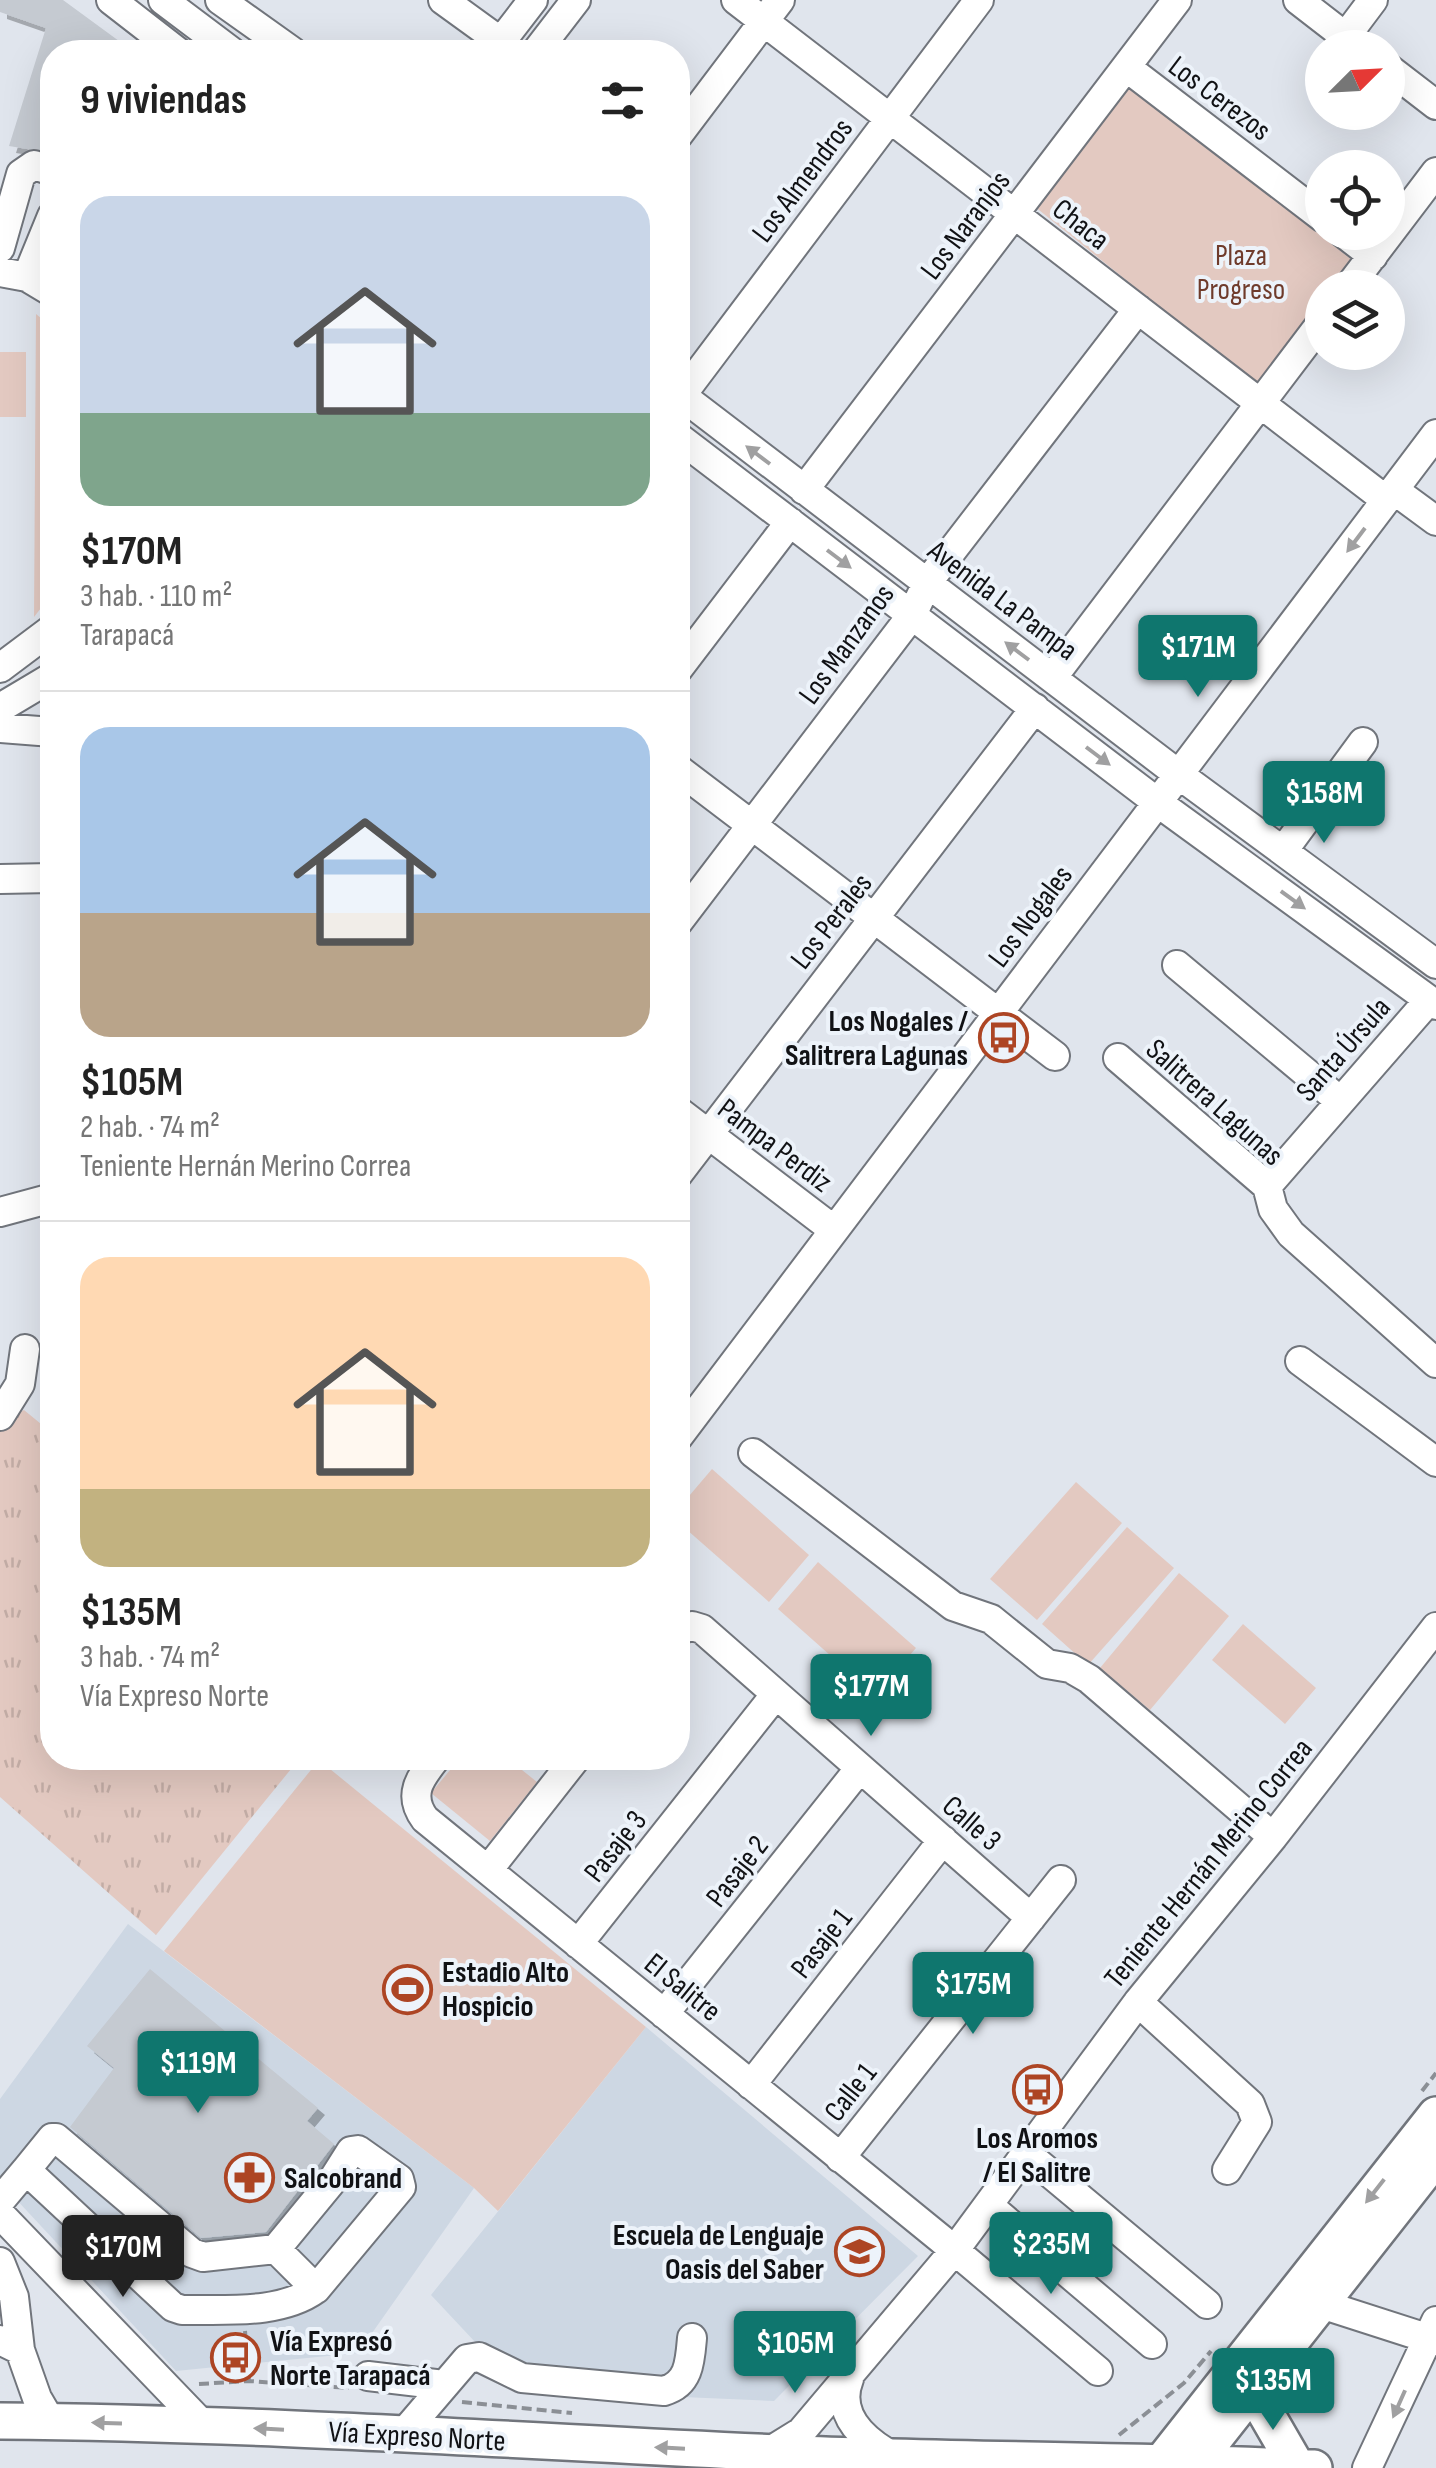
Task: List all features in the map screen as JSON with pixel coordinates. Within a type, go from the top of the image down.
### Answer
[{"type":"main road","points":[[1176,2465],[1424,2110]]},
{"type":"main road","points":[[1176,2465],[1253,2391],[1436,2157]]},
{"type":"main road","points":[[1253,2391],[1297,2467]]},
{"type":"main road","name":"Vía Expreso Norte","points":[[0,2422],[204,2426],[896,2458],[1314,2468]]},
{"type":"street","points":[[163,0],[216,40]]},
{"type":"street","points":[[220,0],[277,40]]},
{"type":"street","points":[[444,0],[489,40]]},
{"type":"street","points":[[502,40],[533,0]]},
{"type":"street","points":[[545,40],[576,0]]},
{"type":"street","name":"Chaca","points":[[736,0],[772,11],[890,118],[1260,404],[1390,495],[1436,522]]},
{"type":"street","name":"Los Almendros","points":[[690,382],[978,0]]},
{"type":"street","name":"Los Naranjos","points":[[804,490],[1177,0]]},
{"type":"street","points":[[1298,0],[1337,30]]},
{"type":"street","points":[[1359,30],[1373,0]]},
{"type":"street","points":[[118,2],[164,40]]},
{"type":"street","points":[[690,119],[772,11]]},
{"type":"street","name":"Los Cerezos","points":[[1126,67],[1305,205]]},
{"type":"street","points":[[1405,81],[1436,105]]},
{"type":"street","points":[[0,248],[21,174],[34,165],[40,167]]},
{"type":"street","points":[[1362,270],[1436,172]]},
{"type":"street","points":[[40,234],[14,274],[40,286]]},
{"type":"street","points":[[1364,250],[1372,256]]},
{"type":"street","name":"Los Manzanos","points":[[690,906],[912,615],[927,583],[1138,309]]},
{"type":"street","points":[[1052,678],[1305,344]]},
{"type":"street","name":"Avenida La Pampa","points":[[690,404],[1436,964]]},
{"type":"street","name":"Los Nogales","points":[[690,1421],[1436,434]]},
{"type":"street","points":[[690,446],[1157,802],[1433,1002]]},
{"type":"street","points":[[690,653],[790,522]]},
{"type":"street","points":[[0,668],[40,638]]},
{"type":"street","points":[[0,708],[40,684]]},
{"type":"street","name":"Los Perales","points":[[690,1158],[1035,708]]},
{"type":"street","points":[[0,728],[40,731]]},
{"type":"street","points":[[1283,851],[1363,742]]},
{"type":"street","points":[[690,778],[1055,1056]]},
{"type":"street","points":[[0,879],[40,878]]},
{"type":"street","points":[[1178,966],[1340,1101]]},
{"type":"street","name":"Santa Úrsula","points":[[1266,1186],[1433,1002]]},
{"type":"street","name":"Salitrera Lagunas","points":[[1118,1058],[1266,1186],[1273,1209],[1291,1234],[1436,1362]]},
{"type":"street","name":"Pampa Perdiz","points":[[690,1120],[834,1230]]},
{"type":"street","points":[[0,1212],[40,1203]]},
{"type":"street","points":[[0,1416],[20,1384],[25,1349]]},
{"type":"street","points":[[1300,1361],[1436,1462]]},
{"type":"street","points":[[753,1453],[953,1606],[991,1618],[1047,1664],[1070,1668],[1089,1679],[1273,1837]]},
{"type":"street","name":"Teniente Hernán Merino Correa","points":[[767,2452],[802,2432],[954,2251],[1138,2002],[1273,1837],[1436,1627]]},
{"type":"street","name":"Calle 3","points":[[690,1628],[702,1629],[1030,1918]]},
{"type":"street","name":"Pasaje 3","points":[[578,1944],[776,1694]]},
{"type":"street","name":"Pasaje 2","points":[[664,2014],[860,1768]]},
{"type":"street","name":"El Salitre","points":[[428,1770],[417,1785],[417,1806],[426,1819],[1098,2371]]},
{"type":"street","points":[[488,1870],[567,1770]]},
{"type":"street","name":"Pasaje 1","points":[[751,2085],[943,1840]]},
{"type":"street","name":"Calle 1","points":[[840,2158],[1060,1880]]},
{"type":"street","points":[[1138,2002],[1255,2112],[1257,2122],[1226,2170]]},
{"type":"street","points":[[0,2201],[52,2138],[56,2138],[192,2253],[203,2257],[276,2249],[332,2182],[351,2151],[358,2150],[400,2179],[401,2187],[316,2289],[294,2302],[243,2308],[174,2308],[26,2170]]},
{"type":"street","points":[[1026,2154],[1207,2304]]},
{"type":"street","points":[[988,2206],[1152,2344]]},
{"type":"street","points":[[0,2214],[204,2426]]},
{"type":"street","points":[[276,2249],[316,2289]]},
{"type":"street","points":[[0,2262],[14,2297],[10,2345],[51,2422]]},
{"type":"street","points":[[1321,2304],[1433,2334],[1367,2468]]},
{"type":"street","points":[[402,2435],[467,2359],[479,2357],[522,2378],[664,2391],[684,2379],[692,2338]]},
{"type":"street","points":[[368,2376],[444,2385]]},
{"type":"street","points":[[849,2379],[845,2403],[852,2422],[871,2442],[896,2458]]},
{"type":"path","points":[[1424,2110],[1436,2073]]},
{"type":"path","points":[[1102,2460],[1120,2433],[1184,2383],[1218,2344]]},
{"type":"shaded area","points":[[128,1924],[474,2188],[358,2353],[176,2371],[0,2182],[0,2099]]},
{"type":"shaded area","points":[[646,2027],[918,2256],[774,2401],[520,2390],[431,2295]]},
{"type":"green space","name":"Plaza Progreso","points":[[1123,81],[1305,223],[1305,250],[1339,250],[1356,263],[1350,270],[1305,270],[1305,328],[1259,387],[1029,202]]},
{"type":"green space","points":[[36,314],[40,317],[40,609],[34,617]]},
{"type":"green space","points":[[0,352],[26,352],[26,417],[0,417]]},
{"type":"green space","points":[[24,1410],[40,1423],[40,1770],[290,1770],[156,1935],[0,1797],[0,1428],[6,1419]]},
{"type":"green space","points":[[712,1469],[809,1555],[769,1602],[690,1533],[690,1495]]},
{"type":"green space","points":[[1076,1482],[1122,1523],[1037,1620],[990,1579]]},
{"type":"green space","points":[[1127,1527],[1174,1568],[1088,1665],[1042,1624]]},
{"type":"green space","points":[[818,1562],[916,1648],[875,1695],[778,1609]]},
{"type":"green space","points":[[1179,1573],[1229,1616],[1150,1710],[1100,1668]]},
{"type":"green space","points":[[1243,1624],[1316,1688],[1285,1724],[1212,1660]]},
{"type":"green space","name":"Estadio Alto Hospicio","points":[[311,1770],[331,1770],[646,2027],[498,2211],[474,2188],[164,1951]]},
{"type":"green space","points":[[450,1770],[522,1770],[537,1782],[490,1841],[431,1793]]},
{"type":"building","points":[[0,0],[63,0],[118,40],[42,40],[46,28],[0,12]]},
{"type":"building","points":[[40,47],[40,151],[9,146]]},
{"type":"building","points":[[150,1969],[318,2108],[307,2121],[334,2144],[266,2232],[201,2238],[70,2127],[114,2068],[87,2046]]},
{"type":"place","name":"Los Nogales / Salitrera Lagunas","points":[[1003,1038]]},
{"type":"place","name":"Estadio Alto Hospicio","points":[[407,1989]]},
{"type":"place","name":"Los Aromos / El Salitre","points":[[1037,2089]]},
{"type":"place","name":"Salcobrand","points":[[249,2178]]},
{"type":"place","name":"Escuela de Lenguaje Oasis del Saber","points":[[859,2252]]},
{"type":"place","name":"Vía Expresó Norte Tarapacá","points":[[235,2358]]}]
